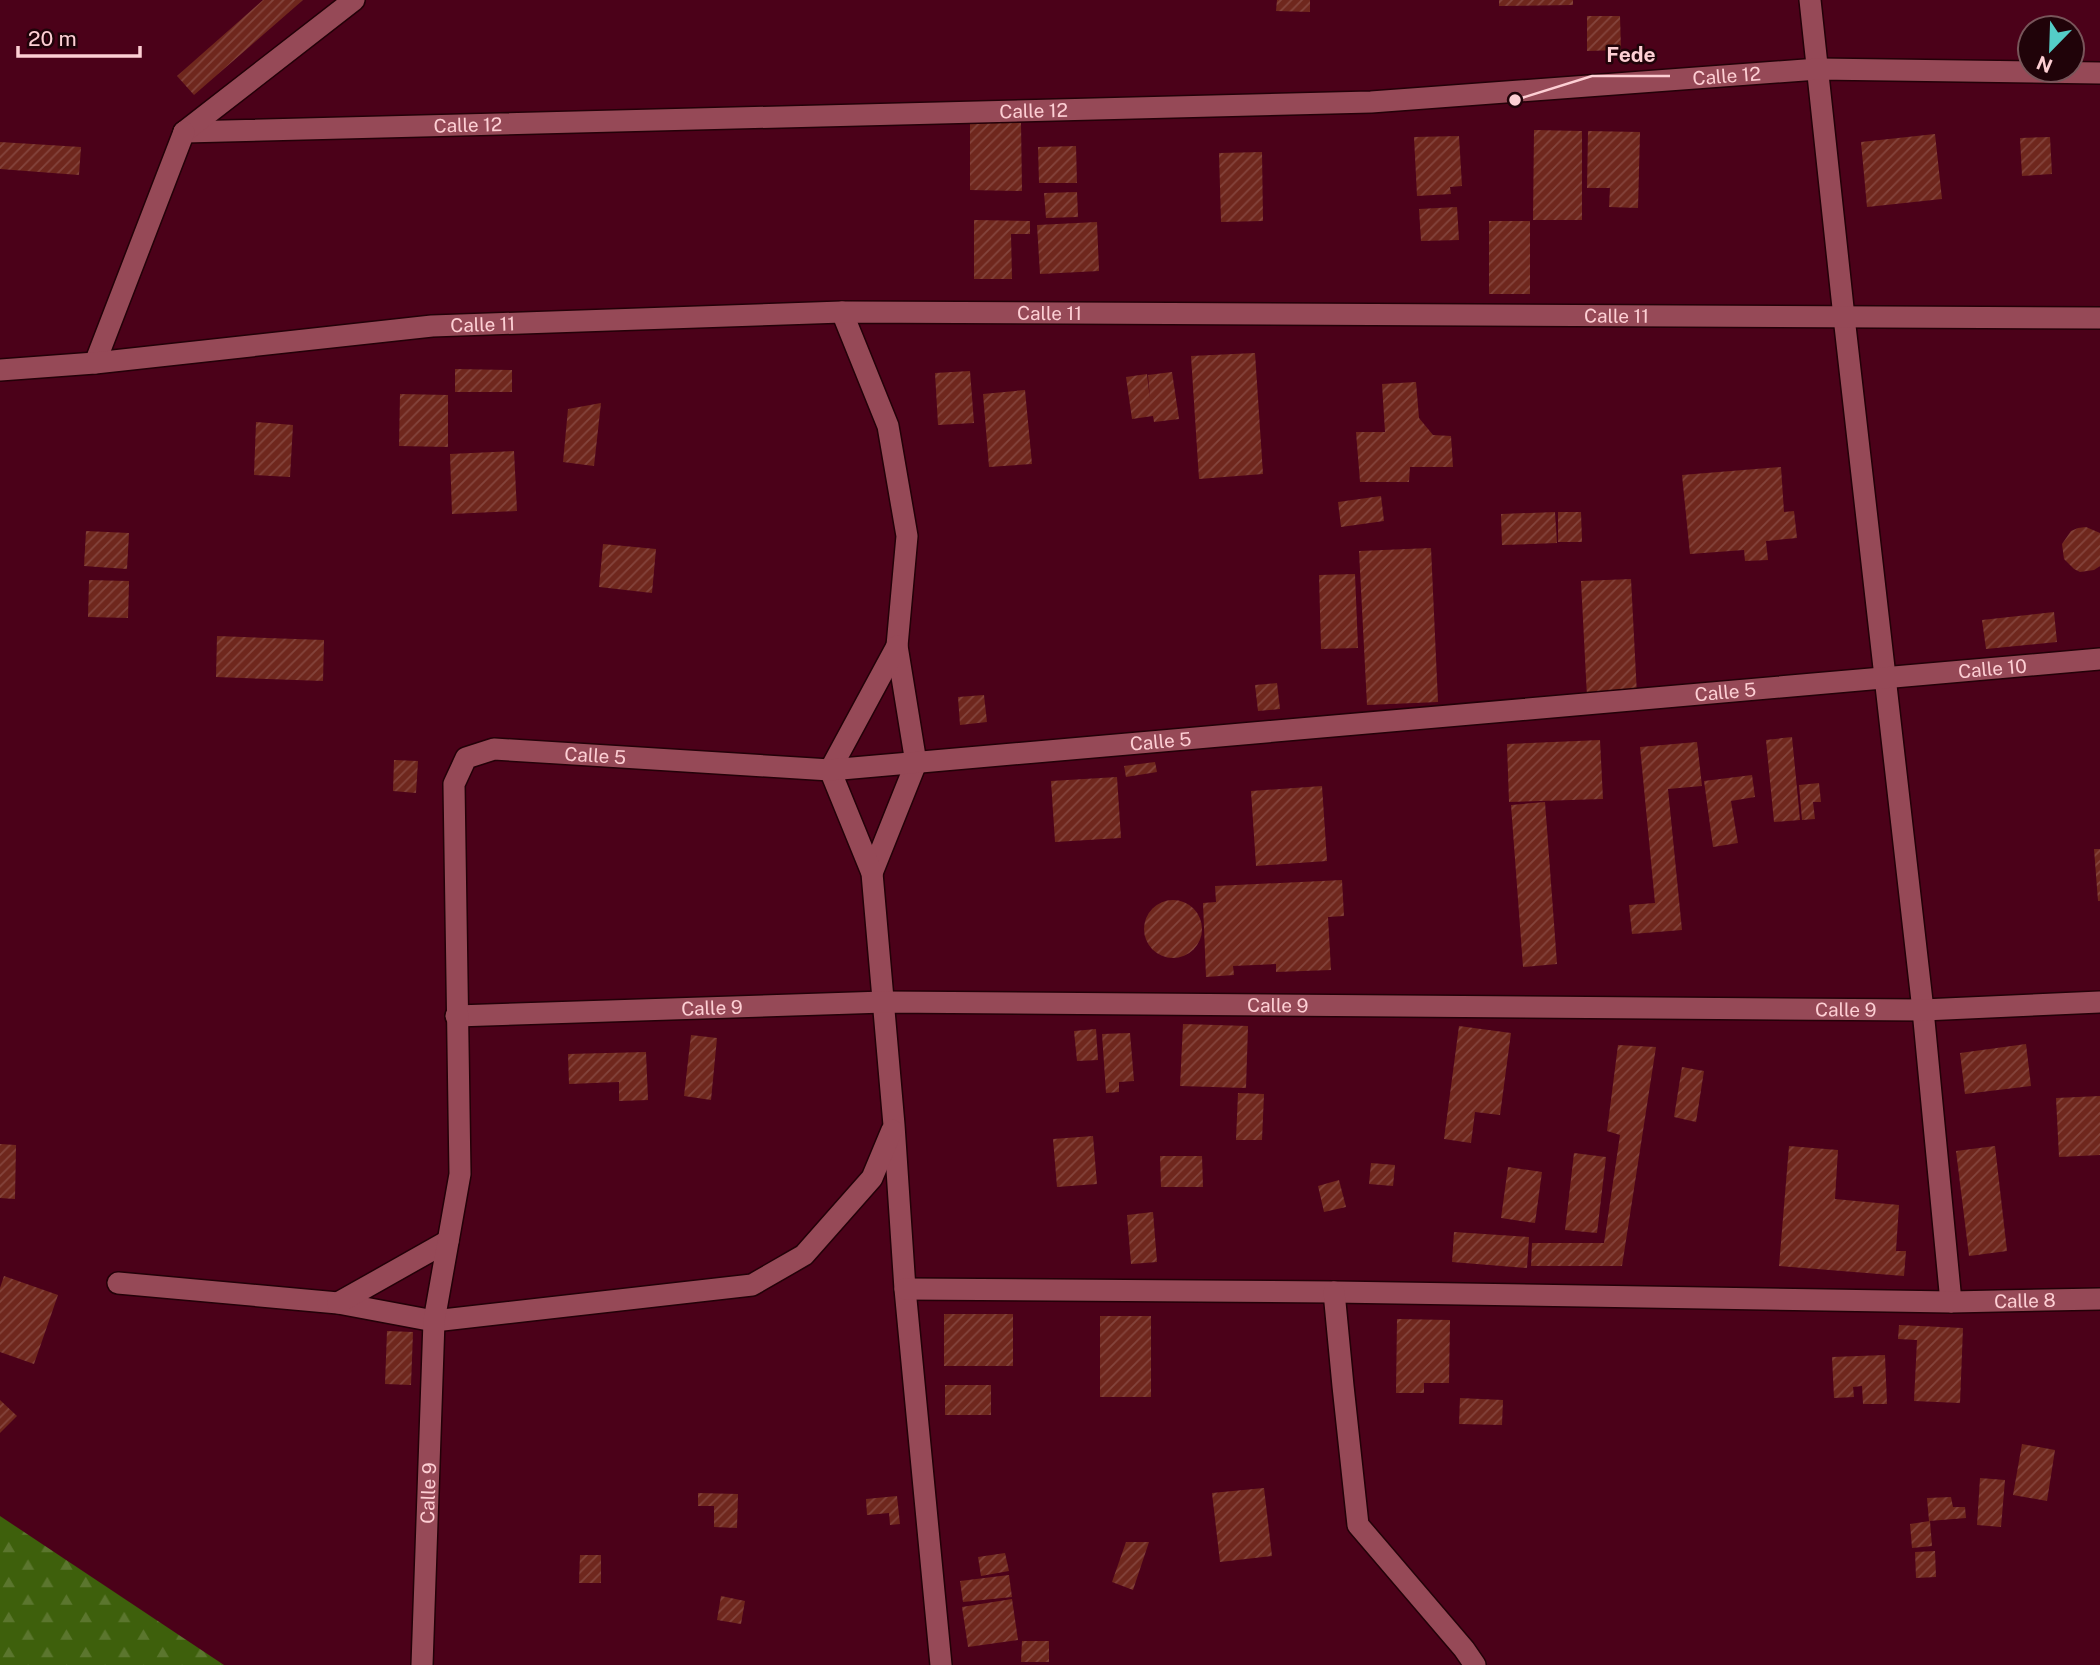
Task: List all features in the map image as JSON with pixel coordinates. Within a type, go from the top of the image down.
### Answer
[{"type":"street","points":[[94,363],[184,132],[354,0]]},
{"type":"street","points":[[1810,0],[1923,1010],[1951,1303]]},
{"type":"street","name":"Calle 12","points":[[184,132],[1371,103],[1818,69],[2100,73]]},
{"type":"street","points":[[842,312],[888,426],[907,536],[897,646],[916,763],[872,873]]},
{"type":"street","name":"Calle 11","points":[[0,370],[94,363],[432,326],[842,312],[2100,318]]},
{"type":"street","points":[[897,646],[830,770],[872,873],[905,1289],[941,1665]]},
{"type":"street","name":"Calle 10","points":[[1885,677],[2100,659]]},
{"type":"street","name":"Calle 5","points":[[454,784],[466,758],[494,749],[830,770],[1885,677]]},
{"type":"street","name":"Calle 9","points":[[422,1665],[434,1321],[460,1174],[454,784]]},
{"type":"street","name":"Calle 9","points":[[456,1016],[884,1002],[1923,1010],[2100,1002]]},
{"type":"street","points":[[118,1283],[338,1303],[434,1321],[752,1285],[804,1255],[872,1178],[894,1125]]},
{"type":"street","points":[[338,1303],[448,1241]]},
{"type":"street","name":"Calle 8","points":[[905,1289],[1334,1292],[1951,1303],[2100,1299]]},
{"type":"street","points":[[1334,1292],[1358,1525],[1475,1665]]},
{"type":"green space","points":[[0,1516],[224,1665],[0,1665]]},
{"type":"building","points":[[263,0],[303,0],[194,95],[177,76]]},
{"type":"building","points":[[1277,0],[1310,0],[1310,12],[1276,11]]},
{"type":"building","points":[[1499,0],[1573,0],[1573,5],[1499,6]]},
{"type":"building","points":[[1587,16],[1620,16],[1621,50],[1587,51]]},
{"type":"building","points":[[970,123],[1021,123],[1022,191],[970,190]]},
{"type":"building","points":[[1534,130],[1582,131],[1582,220],[1533,220]]},
{"type":"building","points":[[1588,131],[1640,132],[1638,208],[1609,207],[1610,188],[1587,188]]},
{"type":"building","points":[[1935,134],[1942,199],[1867,207],[1861,142]]},
{"type":"building","points":[[1459,136],[1462,186],[1450,187],[1451,194],[1417,196],[1414,137]]},
{"type":"building","points":[[2050,137],[2052,174],[2022,176],[2020,138]]},
{"type":"building","points":[[0,142],[81,147],[79,175],[0,169]]},
{"type":"building","points":[[1076,146],[1077,183],[1039,183],[1038,147]]},
{"type":"building","points":[[1262,152],[1263,221],[1221,222],[1219,153]]},
{"type":"building","points":[[1077,192],[1078,217],[1046,218],[1044,193]]},
{"type":"building","points":[[1457,207],[1459,240],[1421,241],[1419,209]]},
{"type":"building","points":[[974,220],[1030,221],[1030,234],[1011,234],[1012,279],[974,279]]},
{"type":"building","points":[[1489,221],[1530,221],[1530,294],[1489,294]]},
{"type":"building","points":[[1097,222],[1099,271],[1040,274],[1037,225]]},
{"type":"building","points":[[1255,353],[1263,474],[1199,479],[1191,356]]},
{"type":"building","points":[[455,369],[512,370],[512,392],[455,392]]},
{"type":"building","points":[[970,371],[974,423],[938,425],[935,373]]},
{"type":"building","points":[[1172,372],[1179,419],[1154,422],[1153,416],[1132,419],[1126,377],[1147,374],[1150,399],[1148,375]]},
{"type":"building","points":[[1416,382],[1419,418],[1433,435],[1451,436],[1453,467],[1410,467],[1409,482],[1360,482],[1356,432],[1385,432],[1382,384]]},
{"type":"building","points":[[1025,390],[1032,464],[989,467],[983,394]]},
{"type":"building","points":[[400,394],[448,395],[448,447],[399,446]]},
{"type":"building","points":[[601,403],[594,466],[563,462],[568,409]]},
{"type":"building","points":[[256,422],[293,425],[290,477],[254,475]]},
{"type":"building","points":[[514,451],[517,511],[452,514],[450,454]]},
{"type":"building","points":[[1781,467],[1784,512],[1794,511],[1797,538],[1766,541],[1768,560],[1745,561],[1744,550],[1690,554],[1682,475]]},
{"type":"building","points":[[1381,496],[1384,521],[1341,527],[1338,502]]},
{"type":"building","points":[[1555,512],[1557,543],[1502,545],[1501,514]]},
{"type":"building","points":[[1558,512],[1581,512],[1582,542],[1558,542]]},
{"type":"building","points":[[2086,527],[2100,533],[2100,566],[2094,570],[2080,572],[2064,559],[2062,544],[2071,531]]},
{"type":"building","points":[[86,531],[129,533],[127,569],[84,566]]},
{"type":"building","points":[[603,544],[656,549],[652,593],[599,587]]},
{"type":"building","points":[[1431,548],[1438,702],[1367,705],[1359,551]]},
{"type":"building","points":[[1355,574],[1358,648],[1321,649],[1319,575]]},
{"type":"building","points":[[1631,579],[1637,695],[1587,697],[1581,581]]},
{"type":"building","points":[[89,580],[129,581],[128,618],[88,617]]},
{"type":"building","points":[[2054,612],[2057,642],[1986,649],[1982,620]]},
{"type":"building","points":[[217,636],[324,640],[323,681],[216,677]]},
{"type":"building","points":[[1277,683],[1280,709],[1258,711],[1255,685]]},
{"type":"building","points":[[984,695],[987,722],[960,725],[958,697]]},
{"type":"building","points":[[1792,737],[1800,820],[1774,822],[1766,740]]},
{"type":"building","points":[[1600,740],[1603,799],[1509,802],[1507,744]]},
{"type":"building","points":[[1697,742],[1702,786],[1668,789],[1682,930],[1632,934],[1629,905],[1655,903],[1640,747]]},
{"type":"building","points":[[394,760],[418,761],[416,793],[393,791]]},
{"type":"building","points":[[1155,762],[1157,772],[1126,777],[1124,766]]},
{"type":"building","points":[[1752,775],[1755,797],[1731,801],[1738,843],[1713,847],[1704,781]]},
{"type":"building","points":[[1117,777],[1121,838],[1055,842],[1051,781]]},
{"type":"building","points":[[1819,783],[1821,802],[1813,802],[1815,819],[1802,820],[1799,785]]},
{"type":"building","points":[[1322,786],[1327,861],[1256,866],[1251,791]]},
{"type":"building","points":[[1545,802],[1557,964],[1523,967],[1511,805]]},
{"type":"building","points":[[2094,849],[2100,849],[2100,901],[2098,901]]},
{"type":"building","points":[[1342,880],[1344,916],[1328,917],[1331,970],[1276,972],[1276,964],[1233,966],[1234,975],[1206,977],[1203,903],[1216,902],[1215,886]]},
{"type":"building","points":[[1173,900],[1189,905],[1197,913],[1202,929],[1197,945],[1189,953],[1173,958],[1157,953],[1149,945],[1144,929],[1149,913],[1157,905]]},
{"type":"building","points":[[1183,1024],[1248,1026],[1246,1088],[1180,1086]]},
{"type":"building","points":[[1459,1026],[1511,1033],[1500,1115],[1475,1112],[1471,1143],[1444,1139]]},
{"type":"building","points":[[1096,1029],[1098,1060],[1077,1061],[1074,1031]]},
{"type":"building","points":[[1130,1033],[1134,1081],[1119,1082],[1119,1092],[1106,1093],[1102,1034]]},
{"type":"building","points":[[691,1035],[717,1038],[711,1100],[684,1096]]},
{"type":"building","points":[[2026,1044],[2031,1086],[1965,1094],[1960,1053]]},
{"type":"building","points":[[1618,1045],[1656,1047],[1622,1266],[1531,1266],[1532,1243],[1604,1243],[1620,1135],[1607,1131]]},
{"type":"building","points":[[646,1052],[648,1100],[619,1101],[619,1082],[569,1084],[568,1054]]},
{"type":"building","points":[[1682,1067],[1704,1071],[1696,1122],[1674,1117]]},
{"type":"building","points":[[1238,1093],[1264,1094],[1262,1140],[1236,1140]]},
{"type":"building","points":[[2100,1096],[2100,1155],[2059,1157],[2056,1098]]},
{"type":"building","points":[[1093,1136],[1097,1184],[1057,1187],[1053,1139]]},
{"type":"building","points":[[0,1144],[16,1145],[15,1199],[0,1198]]},
{"type":"building","points":[[1789,1146],[1838,1150],[1835,1199],[1899,1205],[1896,1251],[1906,1251],[1904,1276],[1779,1266]]},
{"type":"building","points":[[1995,1146],[2007,1251],[1969,1256],[1956,1151]]},
{"type":"building","points":[[1574,1153],[1606,1157],[1597,1233],[1565,1230]]},
{"type":"building","points":[[1160,1156],[1202,1156],[1203,1187],[1161,1187]]},
{"type":"building","points":[[1371,1163],[1395,1165],[1393,1186],[1369,1184]]},
{"type":"building","points":[[1508,1167],[1542,1172],[1535,1223],[1501,1218]]},
{"type":"building","points":[[1339,1180],[1346,1207],[1324,1212],[1318,1186]]},
{"type":"building","points":[[1153,1212],[1157,1262],[1131,1264],[1127,1215]]},
{"type":"building","points":[[1454,1232],[1529,1237],[1527,1268],[1452,1262]]},
{"type":"building","points":[[4,1276],[58,1295],[34,1364],[0,1352],[0,1288]]},
{"type":"building","points":[[944,1314],[1013,1314],[1013,1366],[944,1366]]},
{"type":"building","points":[[1100,1316],[1151,1316],[1151,1397],[1100,1397]]},
{"type":"building","points":[[1397,1319],[1450,1320],[1449,1383],[1424,1383],[1424,1393],[1396,1393]]},
{"type":"building","points":[[1899,1325],[1963,1328],[1960,1403],[1914,1401],[1917,1340],[1898,1339]]},
{"type":"building","points":[[387,1331],[413,1332],[411,1385],[385,1384]]},
{"type":"building","points":[[1885,1355],[1887,1404],[1863,1404],[1862,1386],[1853,1387],[1854,1397],[1834,1398],[1832,1357]]},
{"type":"building","points":[[945,1385],[991,1385],[991,1415],[945,1415]]},
{"type":"building","points":[[1460,1398],[1503,1400],[1502,1425],[1459,1424]]},
{"type":"building","points":[[0,1400],[17,1416],[0,1433]]},
{"type":"building","points":[[2022,1444],[2055,1450],[2047,1501],[2013,1495]]},
{"type":"building","points":[[1980,1478],[2005,1480],[2001,1527],[1977,1525]]},
{"type":"building","points":[[1264,1488],[1272,1556],[1220,1562],[1212,1493]]},
{"type":"building","points":[[698,1493],[738,1494],[737,1528],[714,1527],[714,1506],[698,1506]]},
{"type":"building","points":[[897,1496],[900,1524],[890,1525],[889,1513],[867,1515],[866,1499]]},
{"type":"building","points":[[1951,1497],[1953,1507],[1965,1507],[1966,1518],[1929,1521],[1927,1498]]},
{"type":"building","points":[[1930,1521],[1932,1546],[1912,1548],[1910,1524]]},
{"type":"building","points":[[1126,1542],[1149,1542],[1133,1590],[1112,1582]]},
{"type":"building","points":[[1935,1551],[1936,1577],[1916,1578],[1915,1552]]},
{"type":"building","points":[[1005,1553],[1009,1571],[981,1576],[978,1557]]},
{"type":"building","points":[[580,1555],[601,1555],[601,1583],[579,1583]]},
{"type":"building","points":[[1009,1575],[1012,1597],[963,1602],[960,1581]]},
{"type":"building","points":[[721,1596],[745,1601],[741,1624],[717,1620]]},
{"type":"building","points":[[1012,1599],[1018,1640],[968,1647],[962,1607]]},
{"type":"building","points":[[1022,1641],[1049,1641],[1049,1662],[1021,1662]]},
{"type":"place","name":"Fede","points":[[1515,100]]}]
